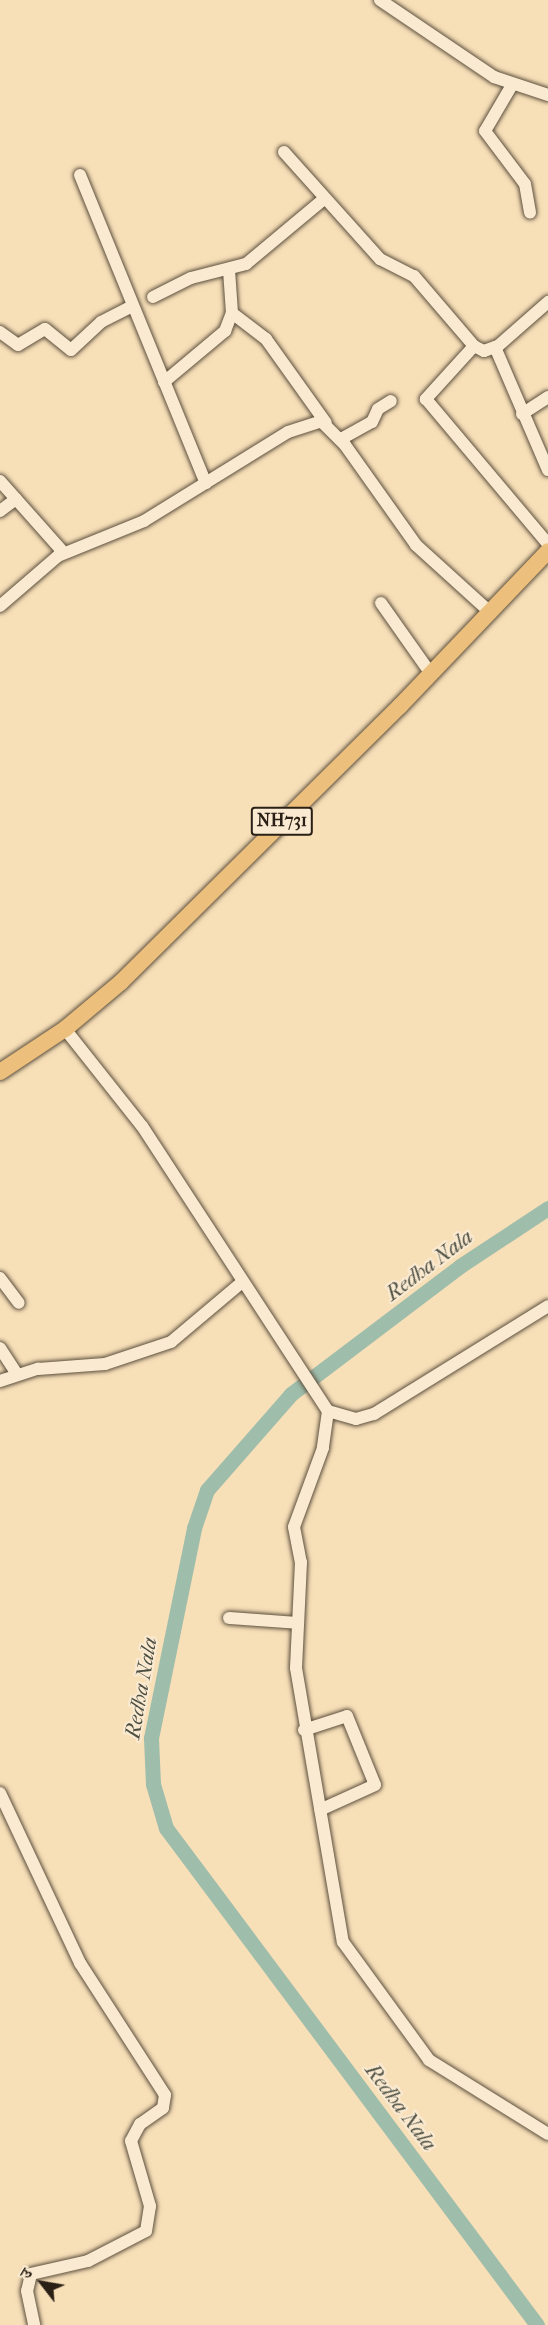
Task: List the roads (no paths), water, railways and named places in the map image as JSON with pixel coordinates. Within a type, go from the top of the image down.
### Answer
[{"type":"highway","name":"NH731","points":[[0,1072],[65,1029],[172,932],[431,674],[548,551]]},
{"type":"street","points":[[380,0],[512,85],[548,95]]},
{"type":"street","points":[[512,85],[485,131],[525,184],[530,213]]},
{"type":"street","points":[[284,152],[380,259],[414,276],[474,346],[484,351],[495,347],[548,302]]},
{"type":"street","points":[[80,175],[206,483]]},
{"type":"street","points":[[153,297],[191,278],[229,270],[253,259],[324,199]]},
{"type":"street","points":[[164,382],[215,343],[232,313],[229,270]]},
{"type":"street","points":[[0,332],[18,345],[45,329],[71,350],[101,322],[132,306]]},
{"type":"street","points":[[232,313],[266,339],[416,545],[490,612]]},
{"type":"street","points":[[474,346],[426,399],[548,544]]},
{"type":"street","points":[[495,347],[548,470]]},
{"type":"street","points":[[522,414],[548,397]]},
{"type":"street","points":[[341,439],[372,422],[378,409],[391,401]]},
{"type":"street","points":[[0,606],[64,553],[144,521],[288,432],[313,422],[326,423]]},
{"type":"street","points":[[0,482],[64,553]]},
{"type":"street","points":[[0,511],[16,499]]},
{"type":"street","points":[[381,603],[431,674]]},
{"type":"street","points":[[65,1029],[148,1134],[241,1283],[314,1387],[328,1411],[323,1448],[294,1527],[301,1562],[296,1668],[304,1730],[320,1810],[338,1929],[402,2027],[447,2075],[548,2134]]},
{"type":"street","points":[[1,1283],[19,1304]]},
{"type":"street","points":[[0,1381],[17,1374],[90,1367],[171,1342],[241,1283]]},
{"type":"street","points":[[328,1411],[356,1419],[374,1414],[548,1306]]},
{"type":"street","points":[[0,1348],[17,1374]]},
{"type":"street","points":[[229,1618],[298,1623]]},
{"type":"street","points":[[304,1730],[347,1716],[375,1785],[320,1810]]},
{"type":"street","points":[[0,1793],[80,1964],[165,2095],[163,2108],[140,2124],[131,2141],[150,2206],[146,2231],[88,2261],[31,2274],[27,2291],[34,2325]]},
{"type":"waterway","name":"Redha Nala","points":[[537,2325],[166,1828],[153,1784],[151,1738],[194,1528],[207,1490],[291,1394],[460,1266],[548,1208]]}]
